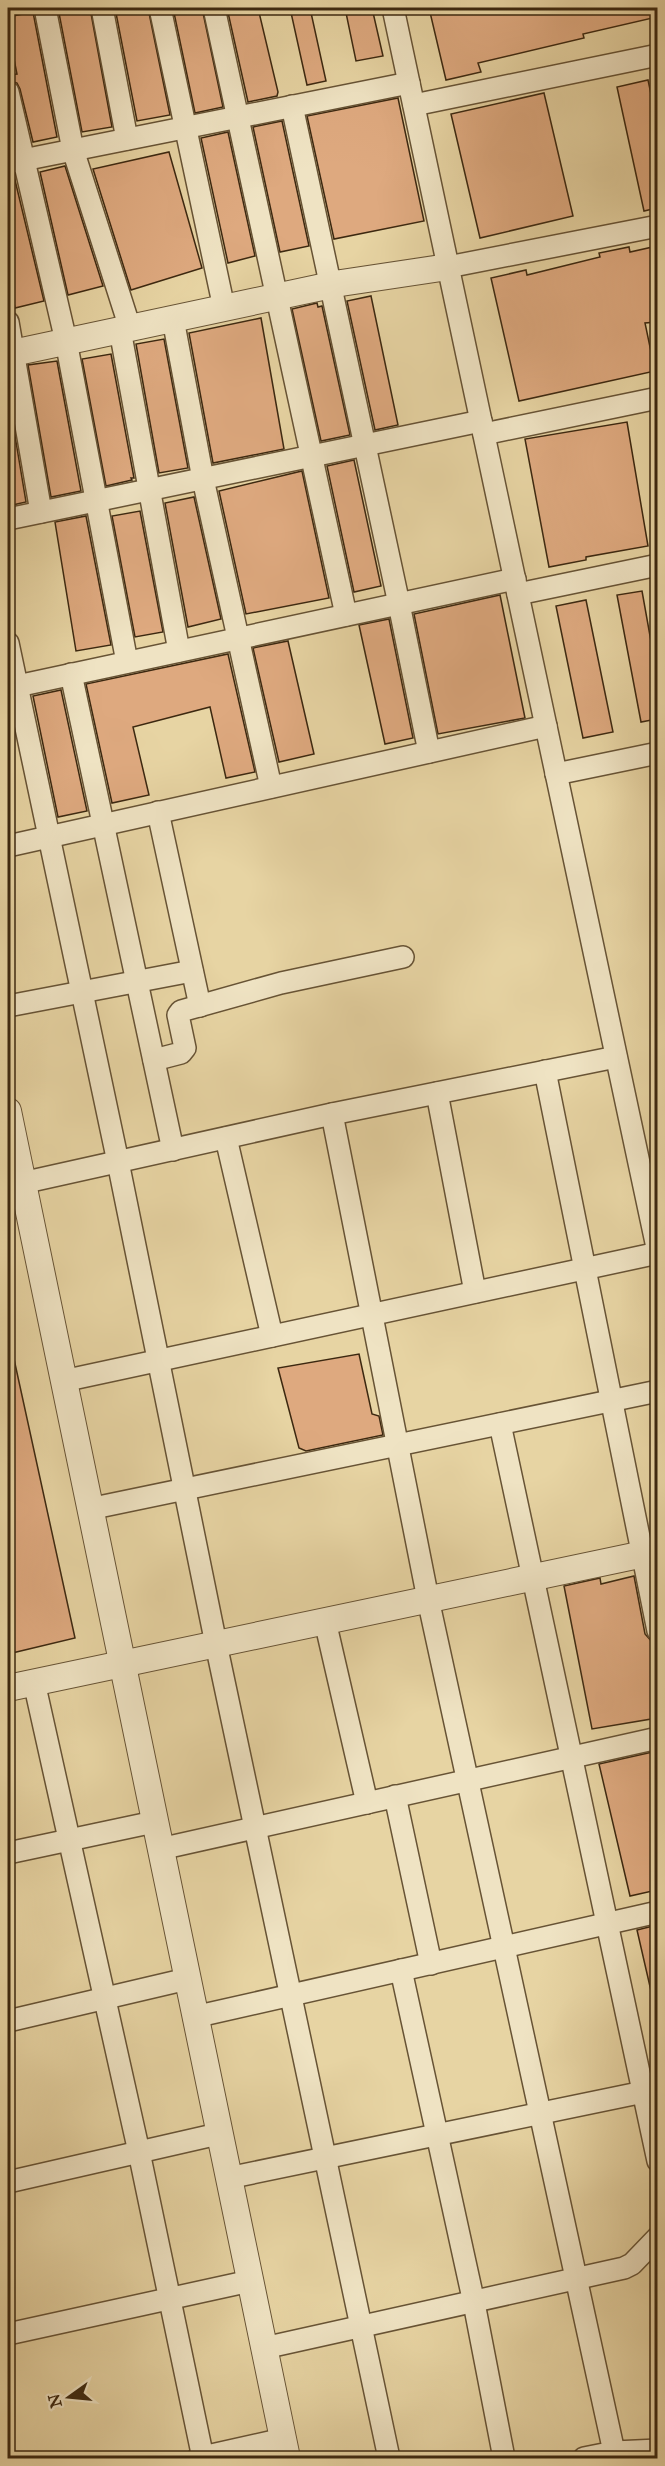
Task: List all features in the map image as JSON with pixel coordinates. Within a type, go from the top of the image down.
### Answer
[{"type":"street","points":[[45,8],[74,150],[125,329],[149,490],[179,651]]},
{"type":"street","points":[[102,8],[127,139]]},
{"type":"street","points":[[160,8],[224,308]]},
{"type":"street","points":[[214,8],[346,615]]},
{"type":"street","points":[[63,1381],[657,1253],[393,8]]},
{"type":"street","points":[[414,105],[657,55]]},
{"type":"street","points":[[15,162],[409,83]]},
{"type":"street","points":[[8,92],[15,162],[66,341],[127,662]]},
{"type":"street","points":[[292,106],[366,445],[429,752]]},
{"type":"street","points":[[11,353],[331,285],[448,267],[657,226]]},
{"type":"street","points":[[173,319],[203,479],[271,787]]},
{"type":"street","points":[[8,322],[11,353],[41,512]]},
{"type":"street","points":[[8,519],[366,445],[483,428],[657,398]]},
{"type":"street","points":[[11,687],[399,604],[657,565]]},
{"type":"street","points":[[8,643],[11,687],[48,837],[118,1162],[216,1644],[389,2458]]},
{"type":"street","points":[[71,674],[173,1150]]},
{"type":"street","points":[[8,846],[546,726]]},
{"type":"street","points":[[556,774],[657,753]]},
{"type":"street","points":[[158,812],[200,1006]]},
{"type":"street","points":[[154,1060],[181,1053],[185,1048],[178,1015],[181,1011],[281,983],[403,957]]},
{"type":"street","points":[[8,1006],[192,971]]},
{"type":"street","points":[[16,1174],[118,1162],[332,1114],[616,1057]]},
{"type":"street","points":[[545,1071],[611,1401],[650,1553],[657,1631]]},
{"type":"street","points":[[437,1093],[475,1292]]},
{"type":"street","points":[[8,1111],[16,1174],[63,1381],[285,2449],[201,2458],[139,2152],[34,1682]]},
{"type":"street","points":[[332,1114],[428,1599],[614,2452]]},
{"type":"street","points":[[226,1138],[272,1336]]},
{"type":"street","points":[[89,1509],[657,1391]]},
{"type":"street","points":[[500,1424],[606,1924],[650,2091],[657,2161]]},
{"type":"street","points":[[8,1688],[650,1553]]},
{"type":"street","points":[[325,1621],[367,1803]]},
{"type":"street","points":[[160,1849],[657,1738]]},
{"type":"street","points":[[395,1796],[431,1964]]},
{"type":"street","points":[[8,1853],[154,1822]]},
{"type":"street","points":[[194,2017],[657,1912]]},
{"type":"street","points":[[400,1970],[474,2303],[504,2458]]},
{"type":"street","points":[[8,2021],[187,1979]]},
{"type":"street","points":[[228,2178],[650,2091]]},
{"type":"street","points":[[8,2182],[218,2134]]},
{"type":"street","points":[[264,2348],[624,2268],[632,2264],[657,2237]]},
{"type":"street","points":[[8,2334],[250,2281]]},
{"type":"street","points":[[584,2458],[614,2452],[657,2450]]},
{"type":"building","points":[[58,8],[90,8],[112,127],[82,132]]},
{"type":"building","points":[[115,8],[148,8],[170,115],[137,121]]},
{"type":"building","points":[[173,8],[202,8],[223,107],[195,113]]},
{"type":"building","points":[[227,8],[258,8],[278,92],[277,96],[248,102]]},
{"type":"building","points":[[290,8],[310,8],[326,81],[307,85]]},
{"type":"building","points":[[345,8],[372,8],[383,56],[356,61]]},
{"type":"building","points":[[429,8],[657,8],[657,17],[583,34],[584,38],[478,63],[481,72],[446,80]]},
{"type":"building","points":[[33,12],[57,137],[33,142],[20,89],[17,83],[8,80],[8,75],[17,74],[8,29],[8,17]]},
{"type":"building","points":[[648,80],[657,122],[657,208],[644,211],[617,87]]},
{"type":"building","points":[[544,93],[573,216],[480,238],[451,114]]},
{"type":"building","points":[[398,98],[424,221],[334,239],[307,116]]},
{"type":"building","points":[[282,121],[309,246],[280,252],[253,127]]},
{"type":"building","points":[[228,132],[255,256],[228,263],[201,138]]},
{"type":"building","points":[[169,152],[202,268],[131,290],[93,169]]},
{"type":"building","points":[[65,166],[103,286],[68,295],[40,172]]},
{"type":"building","points":[[14,176],[44,301],[15,308],[8,276],[8,177]]},
{"type":"building","points":[[657,246],[657,322],[645,323],[655,371],[519,401],[491,278],[526,270],[527,275],[600,257],[599,253],[629,247],[630,252]]},
{"type":"building","points":[[371,296],[398,425],[375,430],[347,301]]},
{"type":"building","points":[[317,303],[318,307],[322,306],[350,435],[321,441],[292,309]]},
{"type":"building","points":[[261,318],[284,449],[213,463],[189,333]]},
{"type":"building","points":[[164,339],[188,468],[159,473],[136,344]]},
{"type":"building","points":[[111,354],[134,478],[106,486],[82,359]]},
{"type":"building","points":[[57,361],[81,491],[51,497],[28,365]]},
{"type":"building","points":[[8,394],[26,502],[8,506]]},
{"type":"building","points":[[627,422],[648,546],[586,557],[586,560],[549,567],[525,439]]},
{"type":"building","points":[[354,460],[381,586],[354,592],[327,466]]},
{"type":"building","points":[[302,471],[329,598],[246,614],[219,491]]},
{"type":"building","points":[[194,497],[221,619],[188,627],[165,503]]},
{"type":"building","points":[[140,511],[163,632],[135,637],[112,516]]},
{"type":"building","points":[[86,516],[111,645],[76,651],[55,522]]},
{"type":"building","points":[[642,591],[657,675],[657,719],[641,722],[617,595]]},
{"type":"building","points":[[500,595],[525,718],[438,734],[414,614]]},
{"type":"building","points":[[586,600],[613,732],[583,738],[556,606]]},
{"type":"building","points":[[389,619],[413,738],[385,744],[359,625]]},
{"type":"building","points":[[288,641],[314,754],[279,762],[253,648]]},
{"type":"building","points":[[228,654],[255,772],[226,778],[210,707],[133,727],[149,795],[112,803],[86,684]]},
{"type":"building","points":[[61,690],[87,811],[58,817],[33,696]]},
{"type":"building","points":[[359,1354],[372,1414],[379,1416],[383,1435],[306,1451],[299,1448],[278,1368]]},
{"type":"building","points":[[14,1359],[75,1638],[8,1654],[8,1360]]},
{"type":"building","points":[[634,1576],[645,1634],[653,1643],[657,1663],[657,1718],[592,1729],[564,1586],[600,1578],[601,1584]]},
{"type":"building","points":[[657,1751],[657,1890],[630,1896],[599,1764]]},
{"type":"building","points":[[657,1925],[657,1991],[651,1991],[637,1930]]}]
